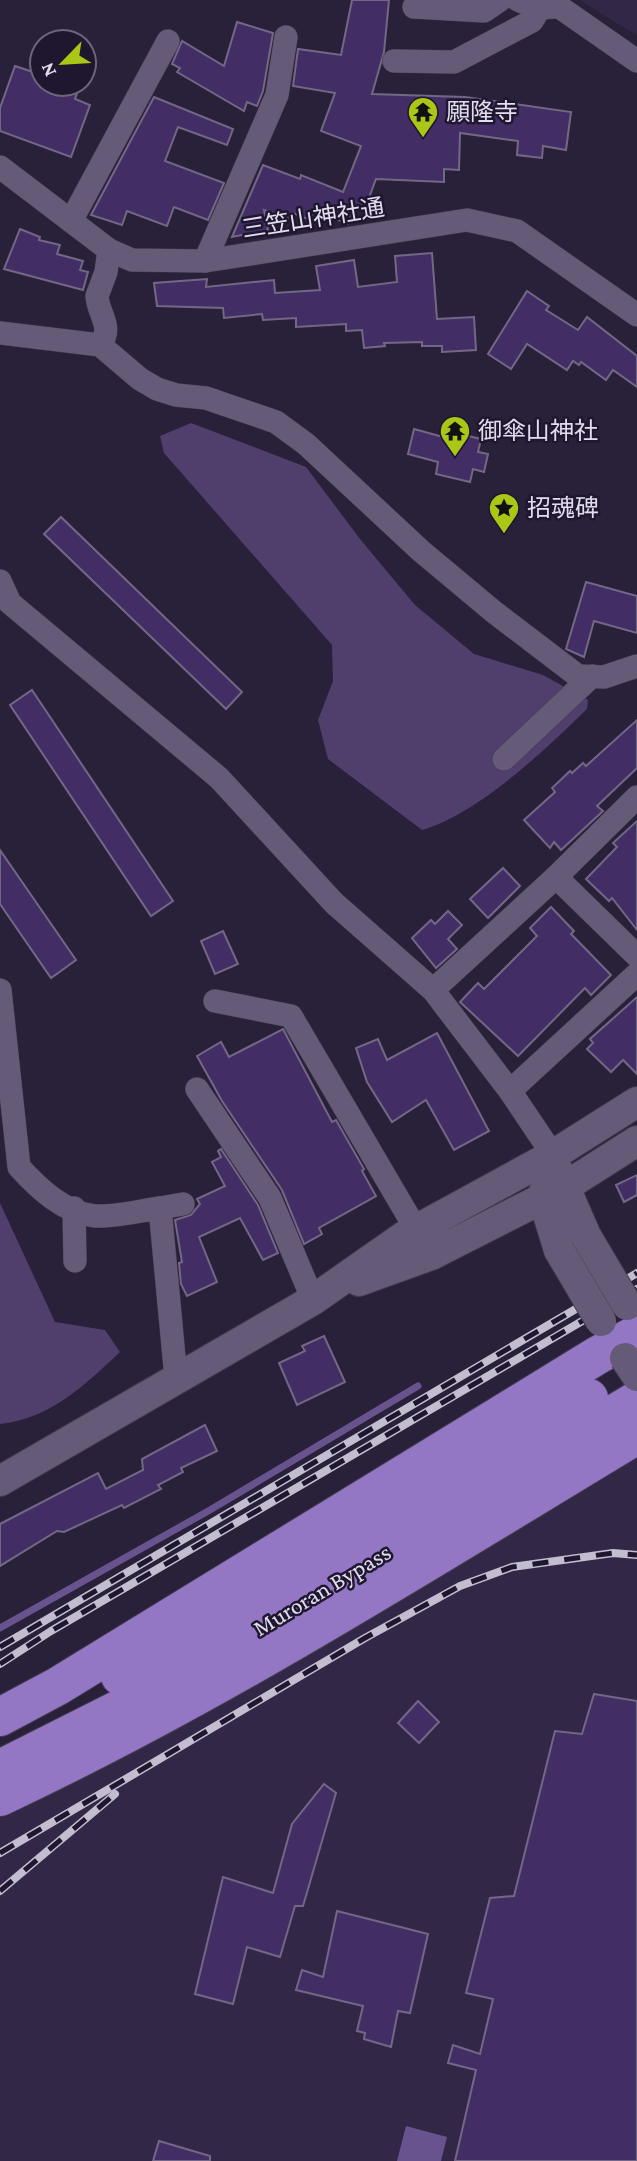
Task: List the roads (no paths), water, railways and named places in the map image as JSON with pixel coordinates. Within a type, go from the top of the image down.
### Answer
[{"type":"highway","name":"Muroran Bypass","points":[[0,1738],[133,1701],[627,1342]]},
{"type":"highway","points":[[0,1717],[58,1686],[627,1342]]},
{"type":"highway","name":"Muroran Bypass","points":[[0,1769],[133,1701],[637,1400]]},
{"type":"highway","points":[[0,1797],[133,1701],[637,1435]]},
{"type":"street","points":[[414,7],[484,11],[500,0]]},
{"type":"street","points":[[518,0],[551,5],[637,61]]},
{"type":"street","points":[[394,61],[454,62],[532,21],[551,5]]},
{"type":"street","points":[[205,261],[277,95],[286,37]]},
{"type":"street","points":[[71,221],[168,41]]},
{"type":"street","name":"三笠山神社通","points":[[0,167],[109,250],[132,260],[205,261],[467,220],[517,231],[637,314]]},
{"type":"street","points":[[100,345],[106,337],[106,323],[97,296],[106,272],[109,250]]},
{"type":"street","points":[[0,333],[100,345],[140,379],[157,389],[176,396],[205,398],[259,415],[292,433],[421,551],[494,612],[578,676],[604,677],[637,666]]},
{"type":"street","points":[[0,582],[10,603],[219,778],[334,904],[433,990],[510,1091],[553,1155],[553,1193],[559,1250],[627,1342]]},
{"type":"street","points":[[504,759],[592,676]]},
{"type":"street","points":[[433,990],[556,877],[637,797]]},
{"type":"street","points":[[556,877],[637,956]]},
{"type":"street","points":[[510,1091],[637,974]]},
{"type":"street","points":[[0,990],[19,1167],[37,1186],[60,1203],[94,1216],[183,1204]]},
{"type":"street","points":[[215,1001],[291,1016],[423,1243]]},
{"type":"street","points":[[197,1089],[270,1198],[313,1300]]},
{"type":"street","points":[[423,1243],[637,1102]]},
{"type":"street","points":[[0,1481],[313,1300],[423,1243],[553,1193],[637,1141]]},
{"type":"street","points":[[553,1193],[586,1236],[627,1342]]},
{"type":"street","points":[[74,1208],[75,1261]]},
{"type":"street","points":[[160,1208],[176,1378]]},
{"type":"waterway","points":[[0,1628],[210,1510],[418,1386]]},
{"type":"railway","points":[[0,1647],[637,1273]]},
{"type":"railway","points":[[0,1664],[51,1631],[637,1289]]},
{"type":"railway","points":[[0,1853],[365,1638],[460,1586],[512,1567],[613,1553],[637,1555]]},
{"type":"railway","points":[[0,1891],[115,1794]]},
{"type":"place","name":"願隆寺","points":[[423,139]]},
{"type":"place","name":"御傘山神社","points":[[455,458]]},
{"type":"place","name":"招魂碑","points":[[504,535]]}]
